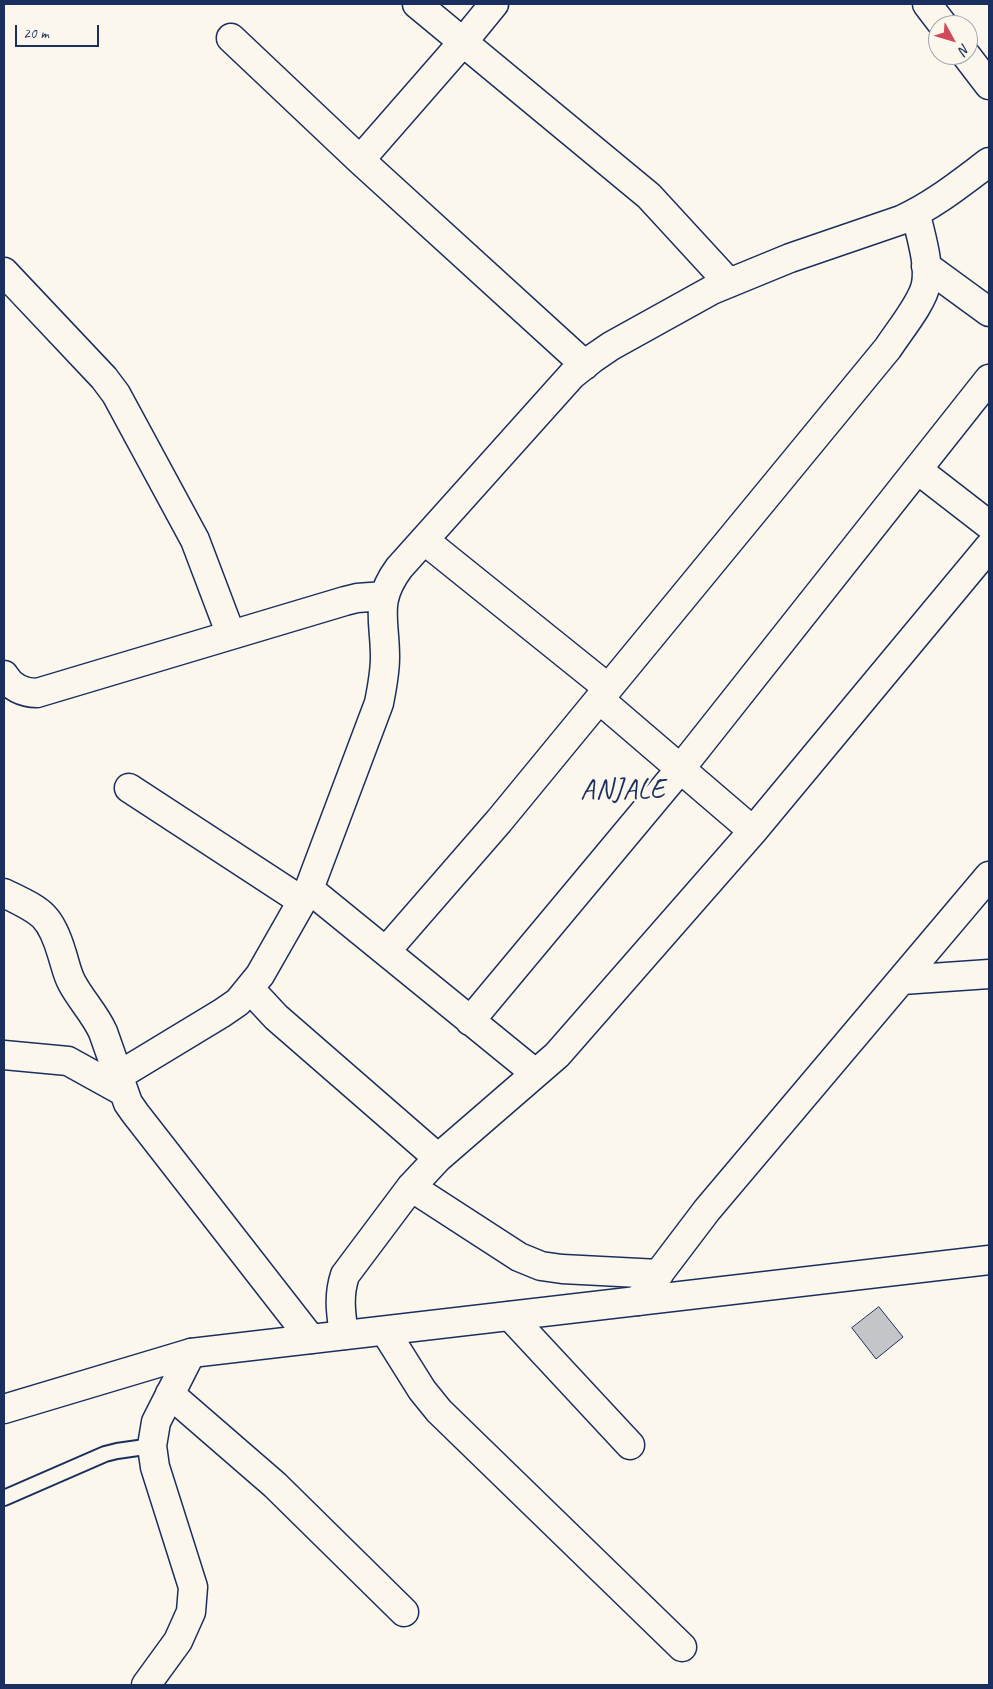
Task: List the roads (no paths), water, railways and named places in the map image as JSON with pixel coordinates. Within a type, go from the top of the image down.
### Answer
[{"type":"street","points":[[417,4],[649,196],[729,283]]},
{"type":"street","points":[[360,160],[494,4]]},
{"type":"street","points":[[927,4],[935,15]]},
{"type":"street","points":[[231,38],[360,160],[584,365]]},
{"type":"street","points":[[974,65],[989,85]]},
{"type":"street","points":[[121,1084],[238,1002],[260,975],[306,895],[379,703],[384,678],[385,656],[382,612],[384,596],[389,582],[399,568],[572,375],[611,346],[712,290],[776,264],[916,214],[989,162]]},
{"type":"street","points":[[386,951],[499,821],[888,348],[921,298],[927,282],[926,266],[916,214]]},
{"type":"street","points":[[926,266],[989,312]]},
{"type":"street","points":[[4,272],[104,378],[116,394],[195,540],[231,635]]},
{"type":"street","points":[[470,1021],[681,768],[989,379]]},
{"type":"street","points":[[918,470],[989,525]]},
{"type":"street","points":[[424,540],[603,694],[681,768],[753,831]]},
{"type":"street","points":[[344,1335],[339,1301],[345,1275],[411,1187],[438,1158],[557,1055],[753,831],[989,547]]},
{"type":"street","points":[[4,675],[18,689],[28,693],[37,693],[358,598],[384,596]]},
{"type":"street","points":[[129,788],[306,895],[386,951],[535,1074]]},
{"type":"street","points":[[638,1301],[707,1210],[989,876]]},
{"type":"street","points":[[4,893],[40,912],[51,924],[56,933],[71,982],[98,1021],[121,1084],[134,1113],[311,1339]]},
{"type":"street","points":[[902,980],[989,974]]},
{"type":"street","points":[[250,988],[276,1017],[438,1158]]},
{"type":"street","points":[[4,1055],[68,1061],[121,1084]]},
{"type":"street","points":[[411,1187],[519,1257],[541,1266],[562,1269],[658,1274]]},
{"type":"street","points":[[4,1409],[191,1353],[989,1260]]},
{"type":"street","points":[[510,1316],[630,1444]]},
{"type":"street","points":[[385,1331],[430,1401],[682,1647]]},
{"type":"street","points":[[146,1685],[178,1641],[191,1612],[193,1587],[155,1467],[152,1446],[156,1422],[191,1353]]},
{"type":"street","points":[[170,1394],[275,1485],[404,1612]]},
{"type":"lane","points":[[4,1498],[105,1454],[152,1446]]},
{"type":"district","name":"ANJALE","points":[[623,791]]}]
